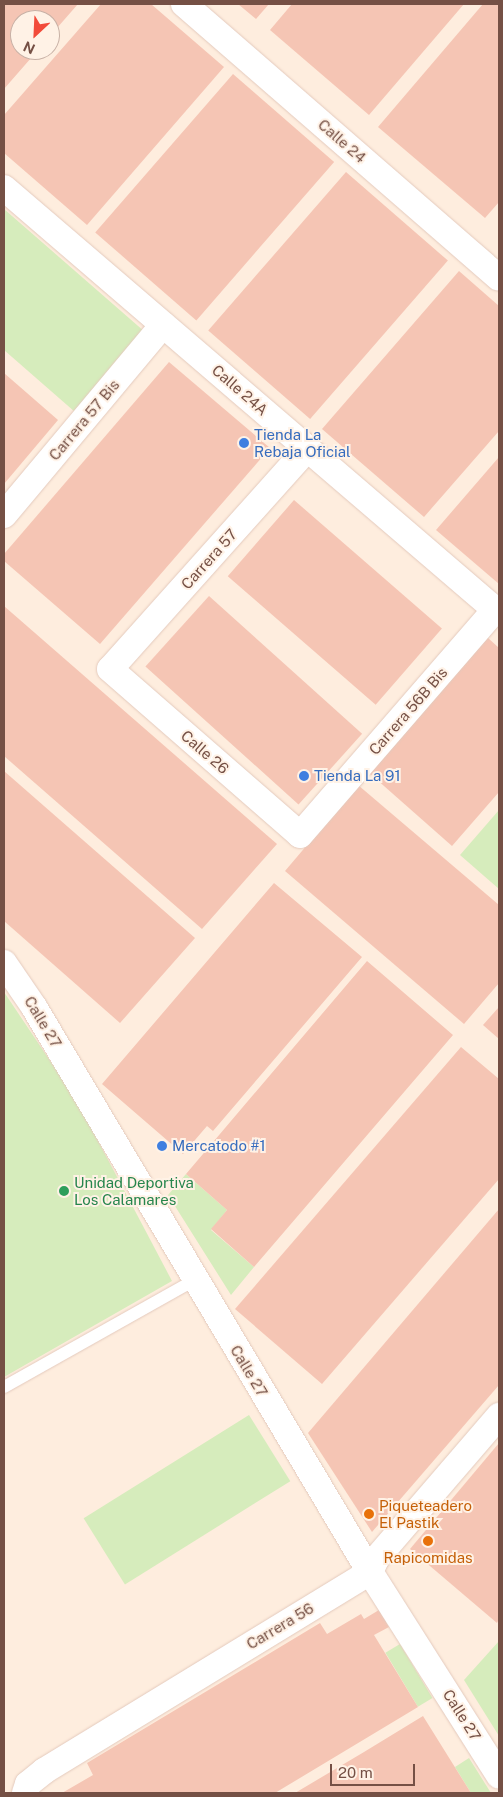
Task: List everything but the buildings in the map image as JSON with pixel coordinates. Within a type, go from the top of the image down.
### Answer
[{"type":"street","name":"Calle 24","points":[[184,4],[499,278]]},
{"type":"street","name":"Calle 24A","points":[[4,188],[497,611]]},
{"type":"street","name":"Carrera 57 Bis","points":[[4,515],[163,325]]},
{"type":"street","name":"Carrera 57","points":[[110,670],[307,449]]},
{"type":"street","name":"Carrera 56B Bis","points":[[300,835],[497,611]]},
{"type":"street","name":"Calle 26","points":[[110,670],[300,835]]},
{"type":"street","name":"Calle 27","points":[[4,964],[34,1007],[370,1572],[499,1775]]},
{"type":"street","name":"Carrera 56","points":[[25,1793],[28,1784],[44,1771],[370,1572],[376,1559],[499,1416]]},
{"type":"lane","points":[[4,1387],[195,1280]]},
{"type":"green space","points":[[4,209],[145,332],[75,412],[4,350]]},
{"type":"green space","points":[[499,810],[499,889],[460,855]]},
{"type":"green space","name":"Unidad Deportiva Los Calamares","points":[[4,992],[77,1101],[172,1281],[4,1377]]},
{"type":"green space","points":[[186,1174],[227,1210],[211,1230],[254,1267],[231,1295],[168,1195]]},
{"type":"green space","points":[[249,1415],[290,1481],[125,1584],[84,1518]]},
{"type":"green space","points":[[499,1641],[499,1736],[464,1680]]},
{"type":"green space","points":[[400,1644],[432,1698],[418,1707],[385,1653]]},
{"type":"green space","points":[[469,1758],[491,1793],[471,1793],[455,1767]]},
{"type":"place","name":"Tienda La Rebaja Oficial","points":[[244,443]]},
{"type":"place","name":"Tienda La 91","points":[[304,776]]},
{"type":"place","name":"Mercatodo #1","points":[[162,1146]]},
{"type":"place","name":"Unidad Deportiva Los Calamares","points":[[64,1191]]},
{"type":"place","name":"Piqueteadero El Pastik","points":[[369,1514]]},
{"type":"place","name":"Rapicomidas","points":[[428,1541]]}]
